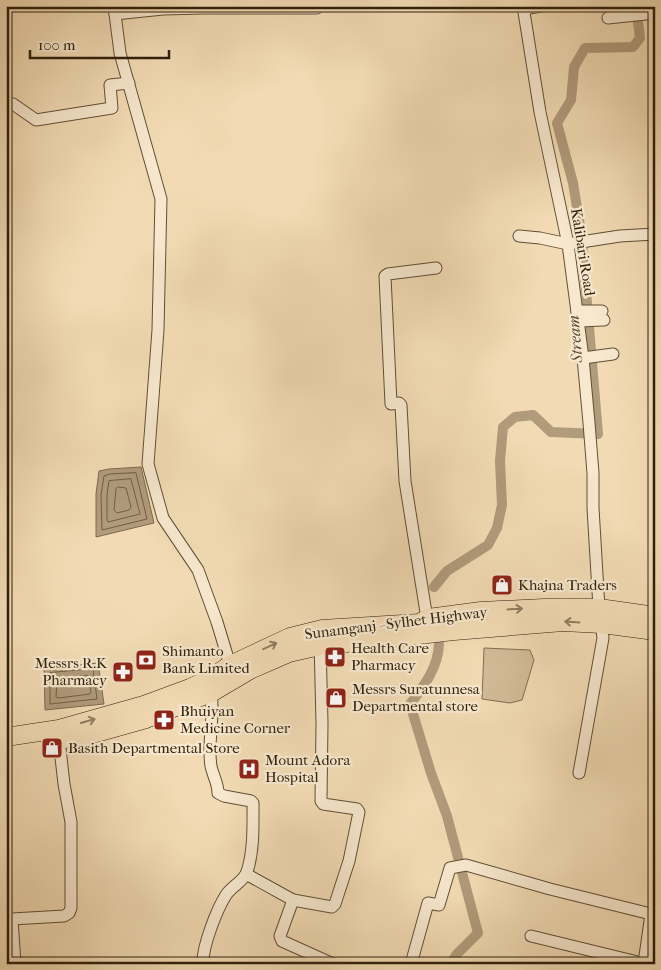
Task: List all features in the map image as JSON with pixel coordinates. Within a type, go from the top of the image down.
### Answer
[{"type":"main road","name":"Sunamganj - Sylhet Highway","points":[[6,737],[59,729],[144,705],[190,688],[290,637],[321,638],[419,623],[429,626],[481,611],[544,608],[601,616],[655,631]]},
{"type":"main road","name":"Sunamganj - Sylhet Highway","points":[[601,616],[655,616]]},
{"type":"main road","name":"Sunamganj - Sylhet Highway","points":[[6,749],[89,734],[146,719],[211,693],[250,670],[321,638]]},
{"type":"street","points":[[523,8],[541,6]]},
{"type":"street","points":[[230,666],[217,622],[198,570],[163,518],[148,464],[158,330],[161,200],[120,53],[115,10],[317,8]]},
{"type":"street","name":"Kalibari Road","points":[[523,8],[540,112],[568,244],[584,358],[589,423],[603,638],[579,773]]},
{"type":"street","points":[[608,18],[649,14]]},
{"type":"street","points":[[6,103],[13,104],[36,120],[52,118],[112,108],[110,85],[129,83]]},
{"type":"street","points":[[519,236],[568,244],[620,236],[655,234]]},
{"type":"street","points":[[429,626],[405,481],[401,405],[399,403],[391,404],[385,276],[411,270],[436,268]]},
{"type":"street","points":[[578,316],[603,316]]},
{"type":"street","points":[[584,358],[613,354]]},
{"type":"street","points":[[246,874],[293,900],[332,907],[335,904],[349,861],[359,812],[357,809],[323,804],[321,801],[321,638]]},
{"type":"street","points":[[203,964],[203,957],[211,929],[226,894],[246,874],[252,849],[253,803],[218,793],[218,786],[211,766],[213,704],[211,693]]},
{"type":"street","points":[[15,964],[9,919],[64,916],[72,908],[71,822],[59,740]]},
{"type":"street","points":[[411,964],[428,903],[439,905],[452,866],[466,865],[550,889],[653,914],[645,964],[531,936]]},
{"type":"street","points":[[293,900],[280,939],[333,964]]},
{"type":"shaded area","points":[[484,648],[530,650],[534,660],[522,700],[510,703],[482,699]]},
{"type":"water","points":[[141,467],[154,523],[96,537],[96,494],[99,471]]},
{"type":"water","points":[[98,663],[104,704],[45,710],[44,668]]},
{"type":"waterway","name":"Stream","points":[[434,587],[447,571],[488,545],[497,528],[502,505],[500,461],[503,427],[515,417],[533,415],[551,432],[598,434],[581,232],[573,183],[557,123],[571,100],[574,67],[585,48],[633,47],[640,38],[636,6]]},
{"type":"waterway","points":[[439,644],[433,669],[410,704],[431,773],[447,816],[478,933],[457,954],[450,964]]},
{"type":"place","name":"Khajna Traders","points":[[502,585]]},
{"type":"place","name":"Health Care Pharmacy","points":[[335,657]]},
{"type":"place","name":"Shimanto Bank Limited","points":[[146,660]]},
{"type":"place","name":"Messrs R.K Pharmacy","points":[[123,672]]},
{"type":"place","name":"Messrs Suratunnesa Departmental store","points":[[336,698]]},
{"type":"place","name":"Bhuiyan Medicine Corner","points":[[164,720]]},
{"type":"place","name":"Basith Departmental Store","points":[[52,748]]},
{"type":"place","name":"Mount Adora Hospital","points":[[249,769]]}]
